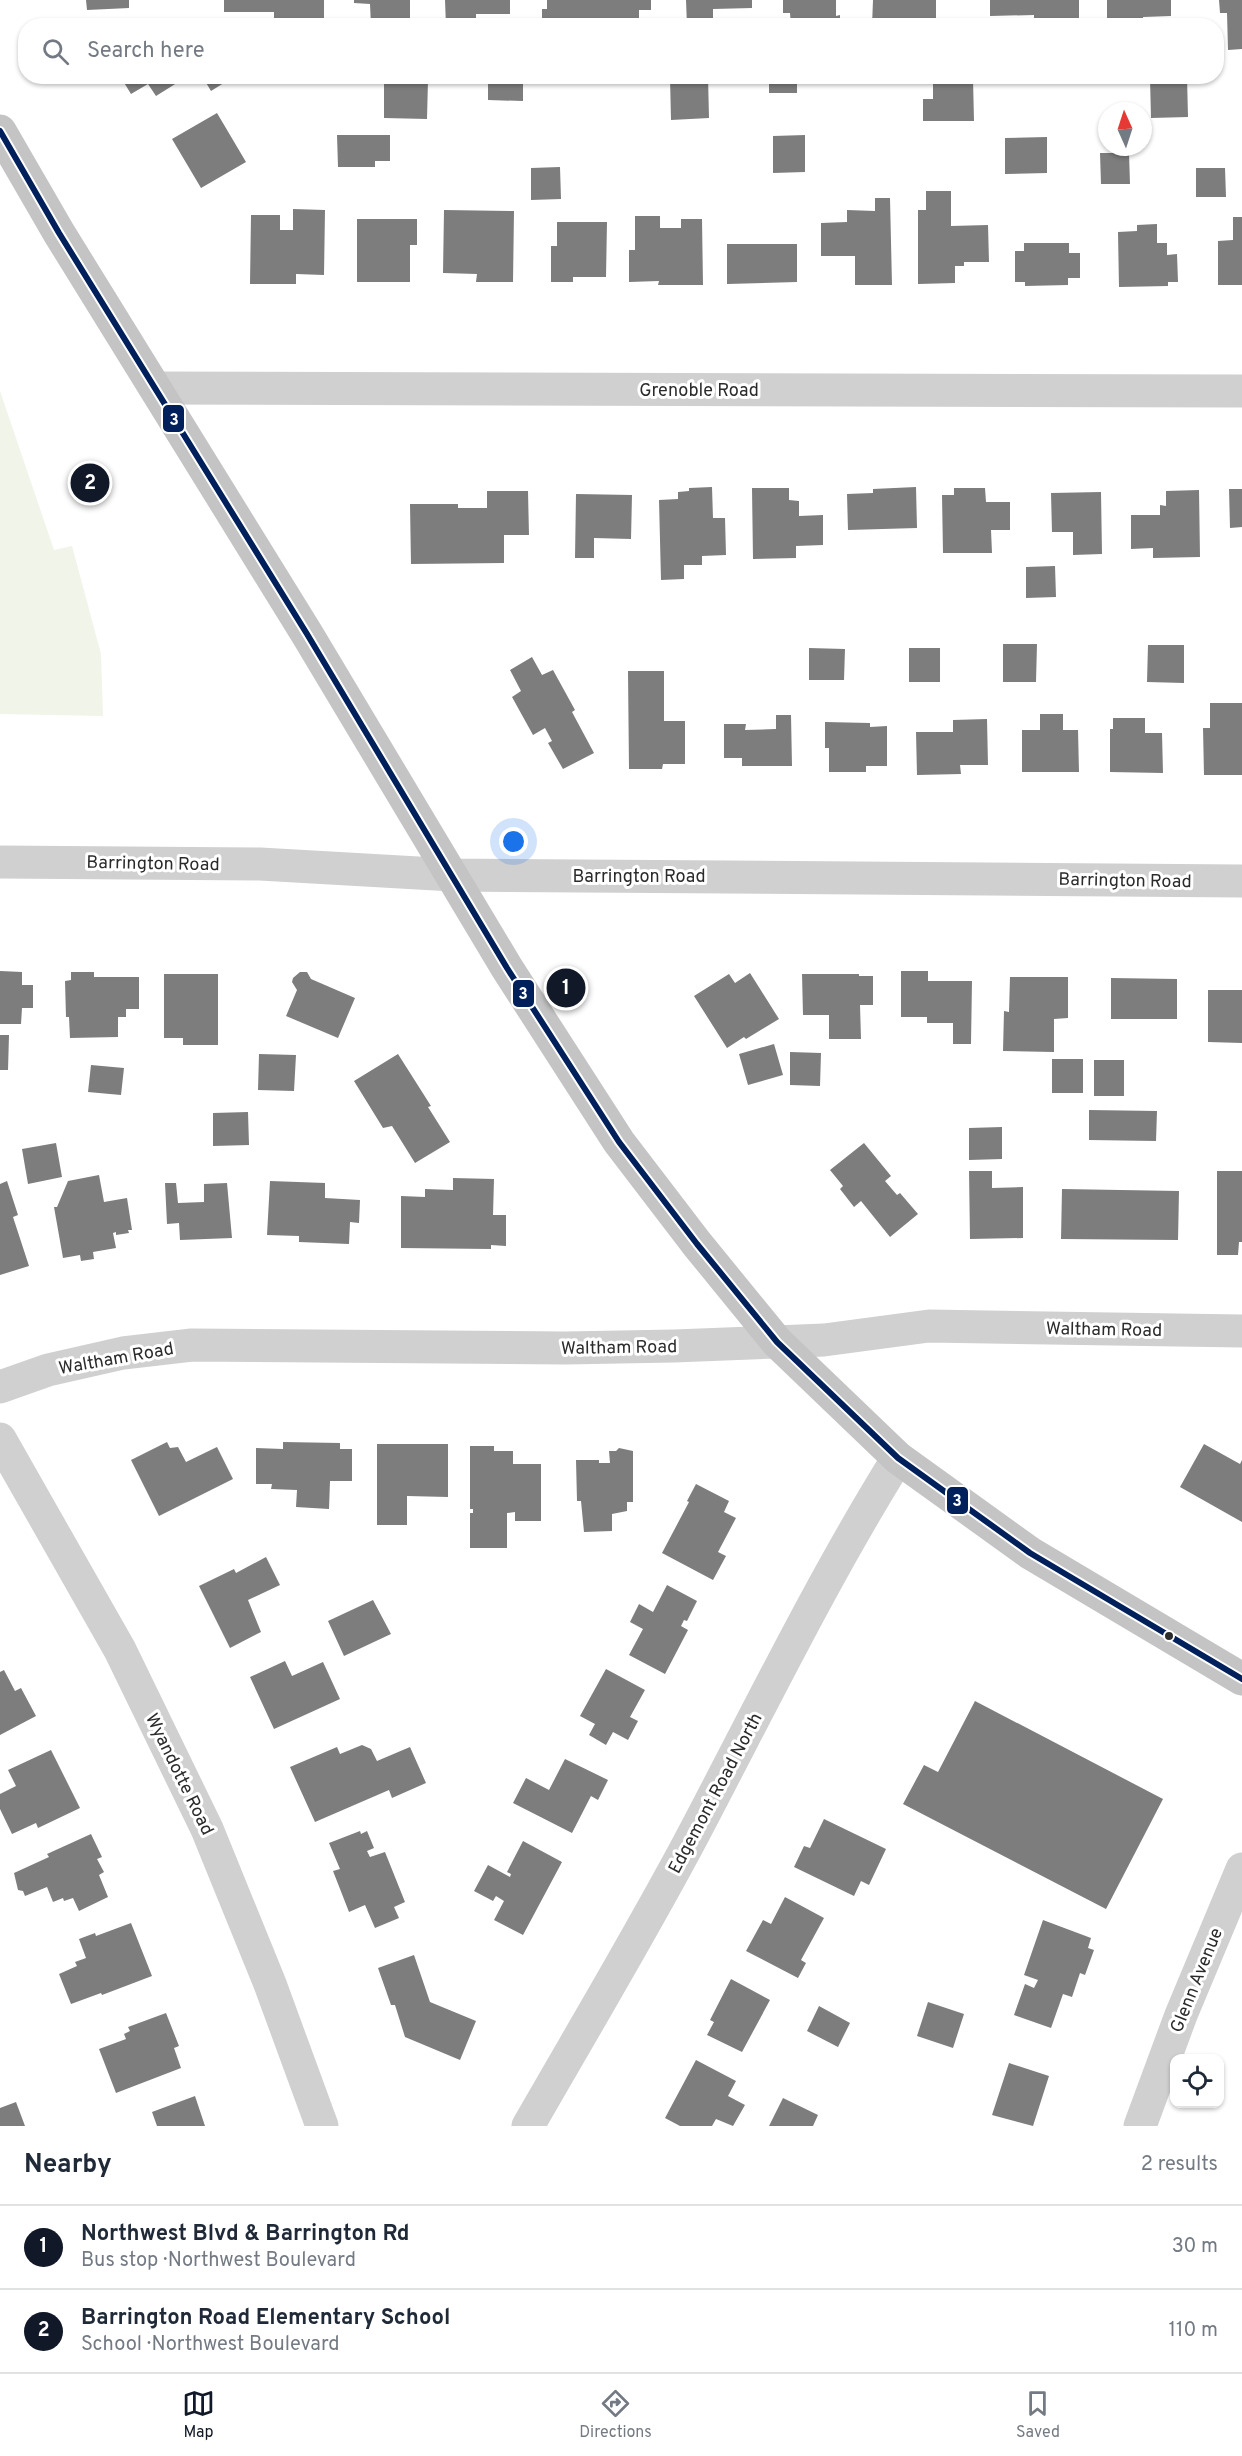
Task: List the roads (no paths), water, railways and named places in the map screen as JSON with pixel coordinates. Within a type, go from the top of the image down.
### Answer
[{"type":"main road","points":[[0,131],[59,233],[453,875],[507,968],[620,1142],[697,1244],[777,1342],[898,1458],[1030,1553],[1242,1679]]},
{"type":"street","name":"Grenoble Road","points":[[156,388],[1242,391]]},
{"type":"street","name":"Barrington Road","points":[[0,862],[260,864],[453,875],[1242,881]]},
{"type":"street","name":"Waltham Road","points":[[0,1387],[48,1370],[123,1353],[192,1345],[566,1348],[824,1340],[929,1326],[1242,1331]]},
{"type":"street","name":"Wyandotte Road","points":[[0,1439],[120,1650],[207,1829],[270,1984],[322,2126]]},
{"type":"street","name":"Edgemont Road North","points":[[528,2126],[678,1864],[815,1605],[873,1498],[898,1458]]},
{"type":"street","name":"Glenn Avenue","points":[[1140,2126],[1181,2015],[1242,1869]]},
{"type":"place","name":"Barrington Road Elementary School","points":[[90,483]]},
{"type":"place","name":"Northwest Blvd & Barrington Rd","points":[[566,988]]}]
